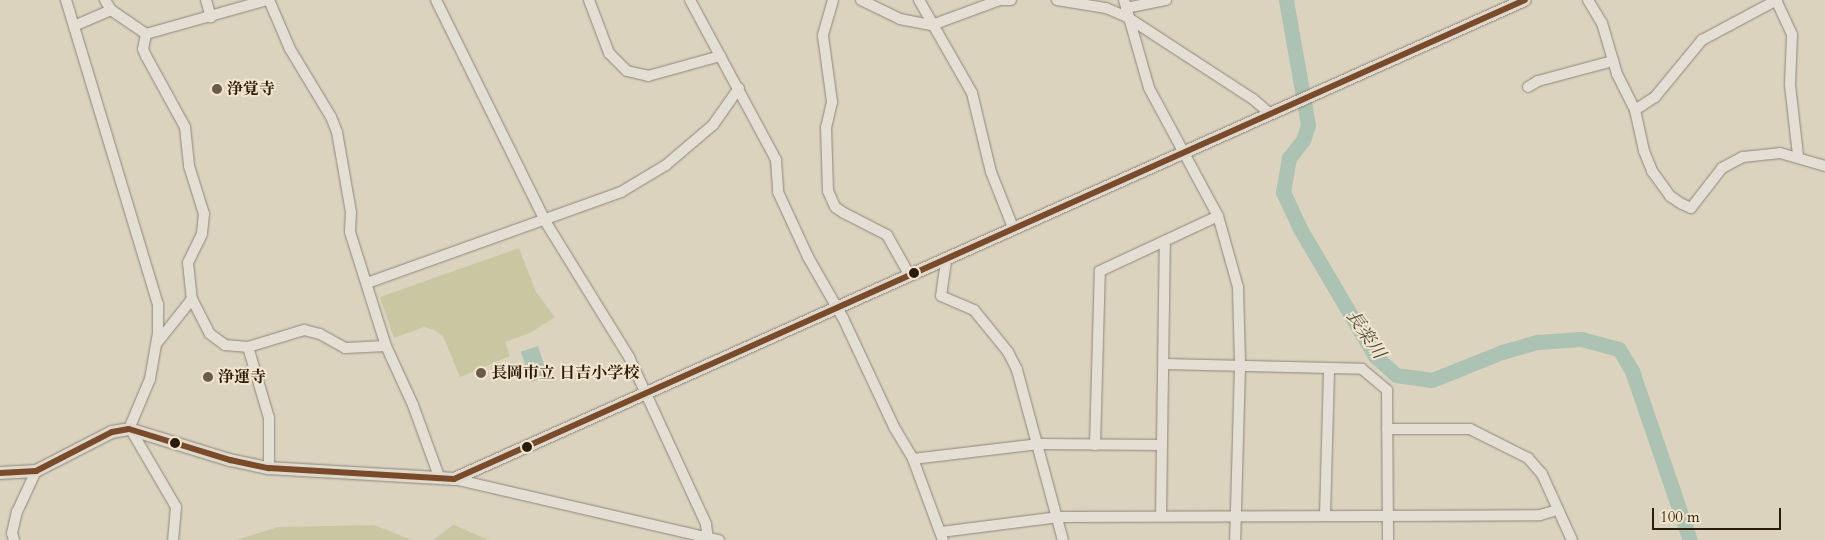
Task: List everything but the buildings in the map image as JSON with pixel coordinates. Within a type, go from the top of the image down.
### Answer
[{"type":"main road","points":[[0,473],[36,471],[112,432],[130,429],[230,460],[269,468],[454,479],[838,310],[1182,152],[1525,0]]},
{"type":"street","points":[[66,0],[147,262],[158,304],[157,343],[150,379],[130,429],[176,507],[173,540]]},
{"type":"street","points":[[105,0],[111,10],[146,34],[268,0],[290,49],[331,117],[336,132],[351,212],[350,232],[386,346],[413,405],[440,479]]},
{"type":"street","points":[[206,0],[211,17]]},
{"type":"street","points":[[436,0],[545,221],[630,357],[706,524],[708,539]]},
{"type":"street","points":[[589,0],[609,54],[627,71],[648,76],[720,56]]},
{"type":"street","points":[[690,0],[776,160],[778,192],[808,257],[838,310],[894,427],[913,459],[942,536],[1059,517],[1540,515],[1558,510]]},
{"type":"street","points":[[833,0],[823,36],[832,102],[826,127],[828,191],[835,207],[887,234],[910,276]]},
{"type":"street","points":[[862,0],[900,19],[932,25],[1000,0],[1011,0]]},
{"type":"street","points":[[919,0],[972,93],[991,172],[1014,230]]},
{"type":"street","points":[[1057,0],[1106,8],[1126,8],[1166,0]]},
{"type":"street","points":[[1588,0],[1602,23],[1613,61],[1635,110],[1644,151],[1652,171],[1670,196],[1690,208],[1722,168],[1733,161],[1780,152],[1798,155],[1825,166]]},
{"type":"street","points":[[1635,110],[1655,97],[1702,40],[1777,0],[1792,35],[1790,85],[1798,155]]},
{"type":"street","points":[[1126,8],[1253,99],[1270,114]]},
{"type":"street","points":[[1126,8],[1149,88],[1218,216],[1238,287],[1240,366],[1235,540]]},
{"type":"street","points":[[74,26],[111,10]]},
{"type":"street","points":[[146,34],[143,48],[146,56],[184,127],[189,166],[204,214],[202,234],[188,264],[192,299],[216,341],[248,347],[304,330],[320,334],[345,348],[386,346]]},
{"type":"street","points":[[1528,87],[1613,61]]},
{"type":"street","points":[[367,283],[545,221],[621,192],[666,165],[713,125],[739,88]]},
{"type":"street","points":[[1095,445],[1100,271],[1218,216]]},
{"type":"street","points":[[1162,516],[1165,241]]},
{"type":"street","points":[[946,261],[941,296],[974,310],[1008,352],[1017,370],[1059,517],[1063,540]]},
{"type":"street","points":[[157,343],[192,299]]},
{"type":"street","points":[[248,347],[269,418],[269,468]]},
{"type":"street","points":[[1164,364],[1362,369],[1387,390],[1388,540]]},
{"type":"street","points":[[1325,515],[1329,369]]},
{"type":"street","points":[[1387,429],[1470,429],[1537,464],[1572,540]]},
{"type":"street","points":[[913,459],[1039,444],[1162,445]]},
{"type":"street","points":[[14,540],[12,533],[19,506],[36,471]]},
{"type":"street","points":[[454,479],[719,540]]},
{"type":"shaded area","points":[[519,248],[536,292],[555,317],[530,333],[505,342],[510,356],[460,377],[443,336],[434,330],[424,327],[394,338],[380,297]]},
{"type":"shaded area","points":[[538,346],[548,376],[531,382],[521,352]]},
{"type":"shaded area","points":[[374,525],[412,540],[236,540],[278,527]]},
{"type":"shaded area","points":[[454,525],[489,540],[433,540]]},
{"type":"waterway","name":"長楽川","points":[[1286,0],[1308,125],[1303,140],[1289,158],[1283,192],[1299,227],[1375,356],[1396,375],[1432,380],[1502,352],[1538,342],[1581,339],[1619,349],[1632,371],[1690,540]]},
{"type":"transit line","points":[[0,473],[36,471],[112,432],[129,429],[230,460],[269,468],[454,479],[1525,0]]},
{"type":"place","name":"浄覚寺","points":[[217,89]]},
{"type":"place","name":"長岡市立 日吉小学校","points":[[481,373]]},
{"type":"place","name":"浄運寺","points":[[208,377]]}]
